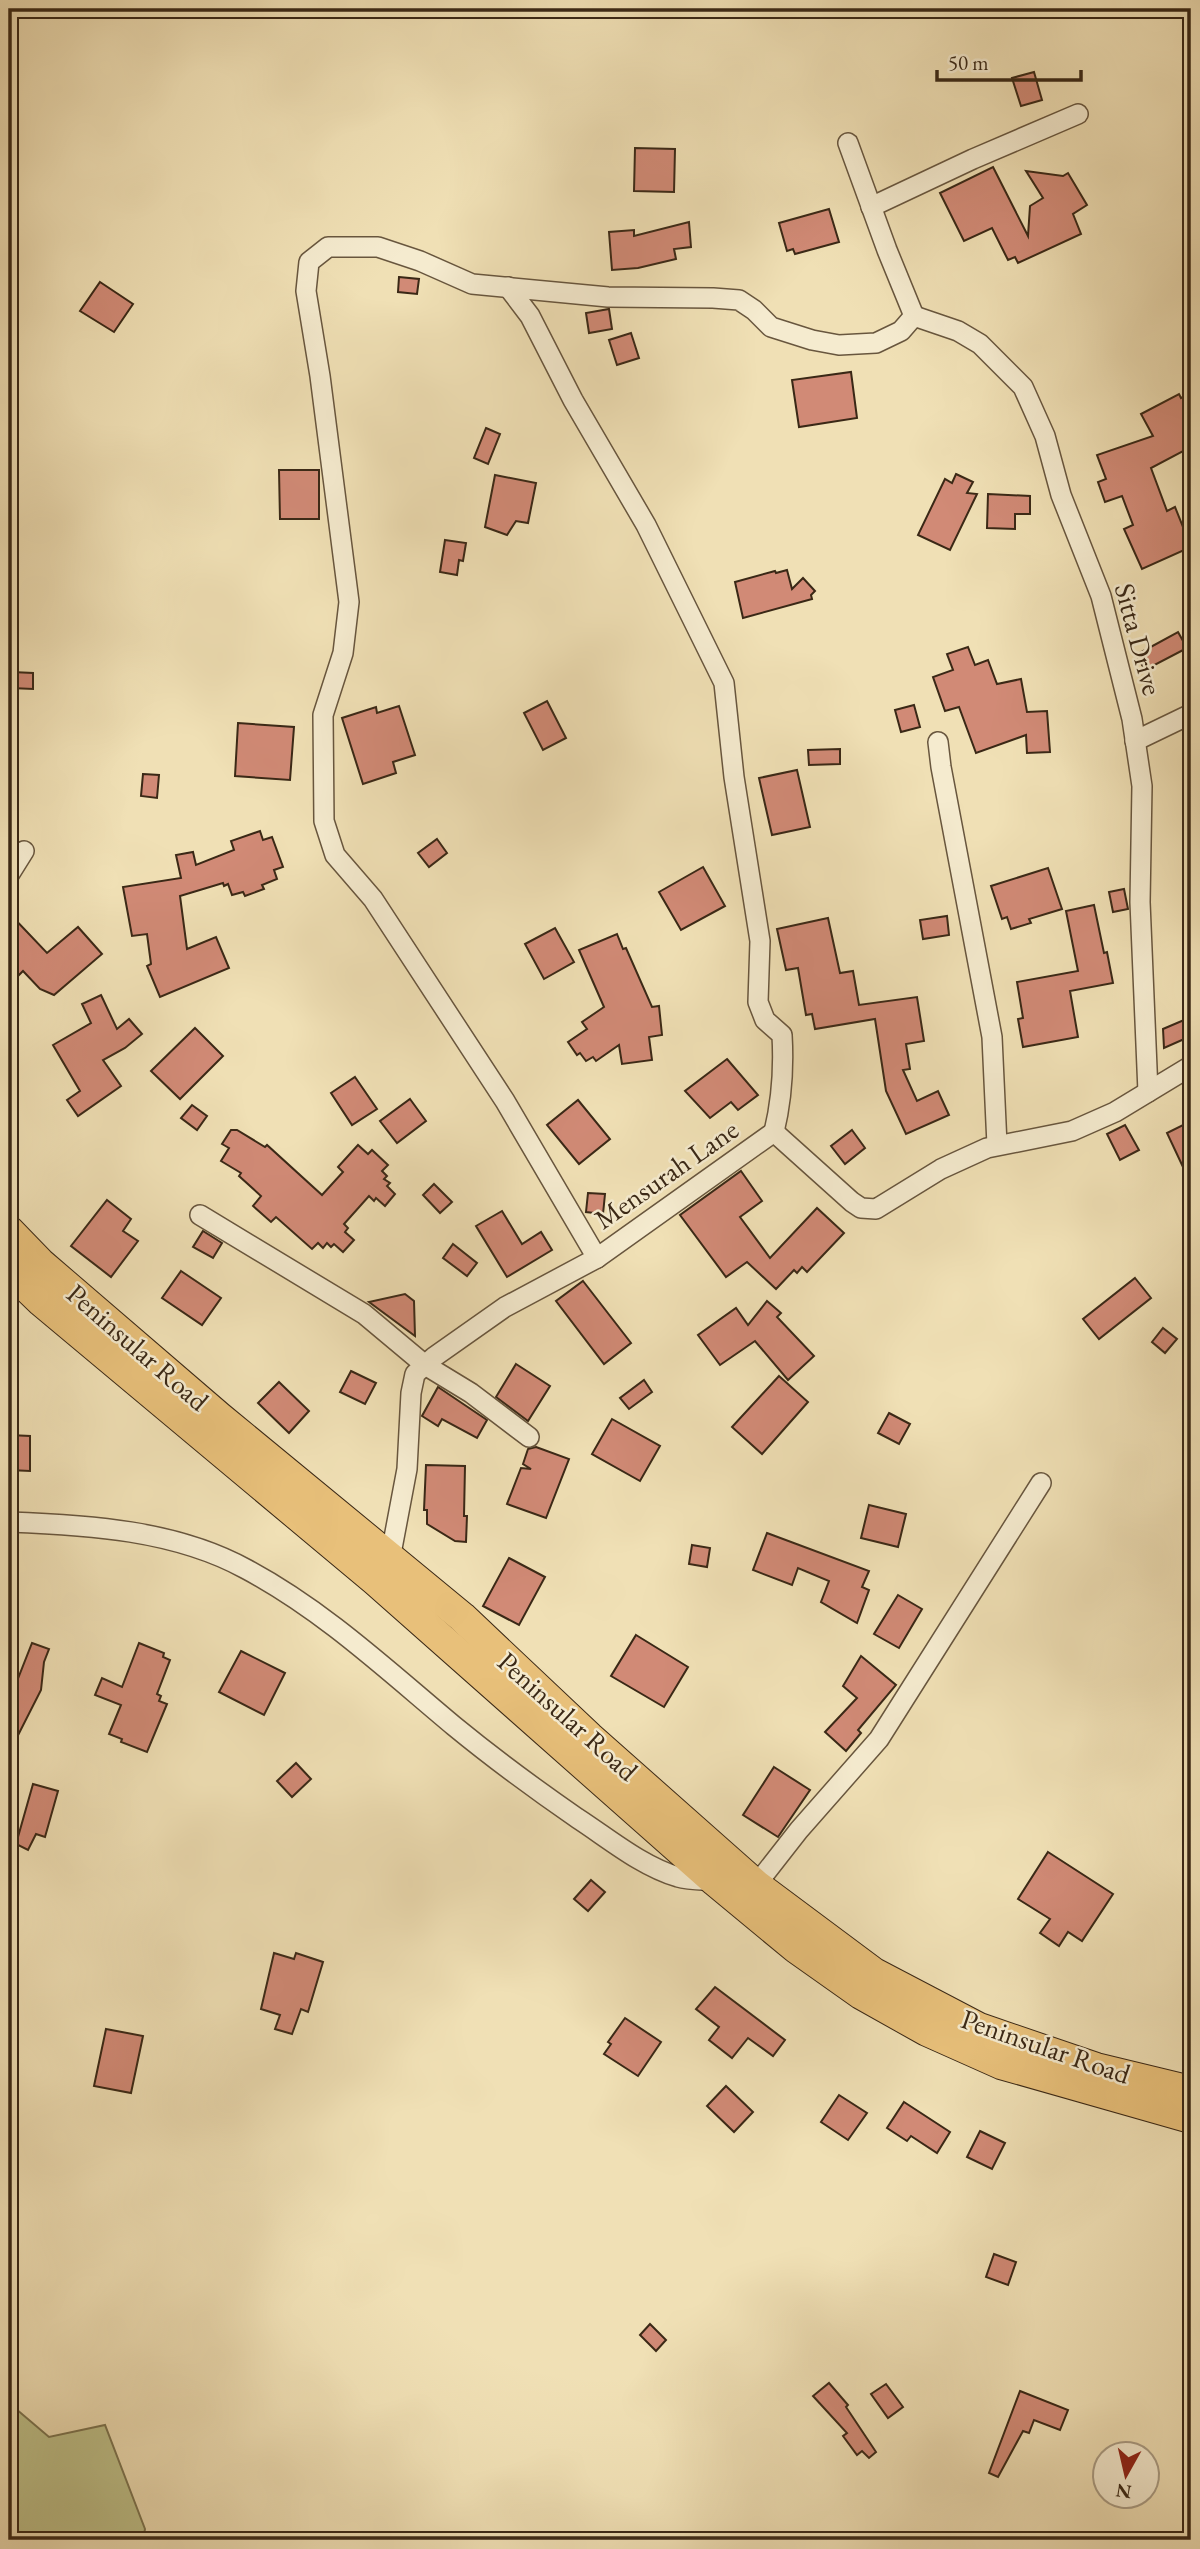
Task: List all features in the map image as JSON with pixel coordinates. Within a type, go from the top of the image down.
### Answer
[{"type":"main road","name":"Peninsular Road","points":[[9,1231],[50,1272],[462,1618],[589,1737],[756,1885],[874,1973],[979,2028],[1097,2068],[1191,2091]]},
{"type":"main road","name":"Peninsular Road","points":[[9,1270],[41,1301],[376,1581],[715,1881],[796,1948],[861,1994],[927,2032],[1001,2064],[1191,2118]]},
{"type":"street","points":[[871,207],[1078,114]]},
{"type":"street","points":[[597,1258],[498,1090],[373,900],[335,855],[324,821],[323,715],[343,653],[349,602],[320,376],[306,291],[309,262],[328,247],[378,247],[420,261],[472,284],[608,297],[739,300],[771,327],[812,340],[839,345],[876,343],[901,331],[914,316],[848,143]]},
{"type":"street","points":[[508,288],[530,316],[573,400],[646,524],[724,683],[734,777],[760,941],[758,1002],[765,1020],[782,1035],[784,1069],[781,1102],[774,1132]]},
{"type":"street","name":"Sitta Drive","points":[[914,316],[958,331],[980,344],[1023,387],[1045,436],[1061,495],[1101,596],[1132,719],[1142,786],[1140,902],[1148,1092]]},
{"type":"street","points":[[1135,741],[1191,714]]},
{"type":"street","points":[[938,742],[992,1037],[997,1145]]},
{"type":"street","points":[[9,875],[23,851]]},
{"type":"street","name":"Mensurah Lane","points":[[390,1559],[407,1469],[411,1393],[415,1374],[505,1307],[597,1258],[774,1132],[852,1202],[861,1208],[876,1209],[941,1169],[987,1148],[1072,1131],[1115,1112],[1191,1066]]},
{"type":"street","points":[[200,1215],[364,1314],[425,1365],[471,1393],[529,1437]]},
{"type":"street","points":[[756,1885],[799,1830],[879,1739],[1041,1483]]},
{"type":"street","points":[[9,1522],[85,1525],[144,1535],[202,1548],[245,1568],[278,1587],[343,1633],[457,1728],[546,1797],[641,1860],[678,1877],[715,1881]]},
{"type":"green space","points":[[9,2403],[49,2437],[105,2425],[145,2529],[143,2540],[9,2540]]},
{"type":"building","points":[[1034,72],[1042,100],[1021,106],[1012,78]]},
{"type":"building","points":[[635,148],[675,149],[674,192],[634,191]]},
{"type":"building","points":[[993,167],[1028,236],[1030,206],[1043,198],[1026,171],[1063,176],[1068,173],[1087,205],[1073,214],[1081,234],[1018,263],[1015,257],[1008,260],[992,228],[964,241],[940,193]]},
{"type":"building","points":[[829,209],[839,242],[795,254],[793,249],[787,251],[779,223]]},
{"type":"building","points":[[689,222],[691,247],[674,249],[676,259],[638,268],[612,270],[609,232],[634,230],[634,236]]},
{"type":"building","points":[[399,277],[419,279],[417,294],[398,292]]},
{"type":"building","points":[[100,282],[133,304],[114,332],[80,311]]},
{"type":"building","points":[[609,309],[612,329],[589,333],[586,313]]},
{"type":"building","points":[[631,333],[639,358],[617,365],[609,340]]},
{"type":"building","points":[[851,372],[857,418],[799,427],[792,380]]},
{"type":"building","points":[[1191,392],[1191,447],[1151,468],[1167,511],[1175,507],[1191,547],[1142,569],[1124,529],[1133,525],[1122,496],[1105,502],[1098,482],[1106,479],[1097,455],[1153,436],[1141,414],[1179,394],[1181,398]]},
{"type":"building","points":[[486,428],[500,434],[488,464],[474,458]]},
{"type":"building","points":[[279,470],[319,470],[319,519],[280,519]]},
{"type":"building","points":[[956,474],[973,482],[967,493],[977,494],[950,550],[918,535],[945,479],[952,483]]},
{"type":"building","points":[[495,475],[536,483],[528,523],[516,521],[507,535],[485,527]]},
{"type":"building","points":[[988,494],[1030,496],[1030,514],[1015,514],[1015,529],[987,528]]},
{"type":"building","points":[[445,540],[466,543],[463,561],[459,560],[457,575],[440,572]]},
{"type":"building","points":[[787,570],[792,589],[803,578],[815,591],[811,595],[812,599],[743,618],[735,582]]},
{"type":"building","points":[[1178,632],[1187,648],[1145,670],[1136,655]]},
{"type":"building","points":[[968,647],[975,665],[988,660],[997,684],[1021,679],[1027,712],[1047,711],[1050,752],[1027,753],[1026,735],[976,753],[959,707],[945,711],[933,677],[953,670],[947,654]]},
{"type":"building","points":[[12,672],[33,673],[33,689],[11,688]]},
{"type":"building","points":[[547,701],[566,738],[543,750],[524,713]]},
{"type":"building","points":[[914,705],[920,727],[901,732],[895,710]]},
{"type":"building","points":[[399,706],[415,755],[393,762],[396,773],[363,784],[342,718],[376,707],[377,713]]},
{"type":"building","points":[[238,723],[294,727],[290,780],[235,776]]},
{"type":"building","points":[[840,749],[840,764],[809,765],[808,750]]},
{"type":"building","points":[[797,770],[810,827],[772,835],[759,778]]},
{"type":"building","points":[[143,774],[159,775],[157,798],[141,796]]},
{"type":"building","points":[[260,831],[263,840],[272,837],[283,867],[274,870],[277,879],[262,885],[264,889],[245,896],[243,892],[232,895],[228,884],[224,886],[223,883],[180,896],[187,949],[216,937],[229,968],[160,997],[147,966],[151,964],[147,934],[132,936],[123,887],[181,878],[176,855],[193,852],[196,865],[234,850],[231,841]]},
{"type":"building","points":[[437,839],[447,853],[429,867],[418,853]]},
{"type":"building","points":[[703,867],[725,906],[681,930],[659,892]]},
{"type":"building","points":[[1048,868],[1062,909],[1029,919],[1031,923],[1011,929],[1007,917],[1002,919],[991,886]]},
{"type":"building","points":[[1124,889],[1128,909],[1113,912],[1109,892]]},
{"type":"building","points":[[1094,905],[1113,983],[1070,991],[1078,1037],[1023,1047],[1018,1019],[1023,1018],[1017,982],[1078,971],[1066,911]]},
{"type":"building","points":[[9,913],[47,953],[78,927],[102,954],[54,995],[40,989],[23,971],[17,977],[9,968]]},
{"type":"building","points":[[947,916],[949,935],[923,939],[920,920]]},
{"type":"building","points":[[828,918],[840,973],[853,971],[859,1005],[917,997],[924,1041],[906,1044],[910,1069],[903,1070],[917,1101],[938,1091],[949,1115],[906,1134],[886,1091],[875,1019],[815,1029],[812,1014],[806,1015],[798,968],[786,970],[777,929]]},
{"type":"building","points":[[555,928],[574,962],[544,979],[525,944]]},
{"type":"building","points":[[617,934],[652,1007],[659,1006],[662,1035],[649,1037],[652,1060],[622,1064],[619,1045],[596,1061],[593,1057],[586,1061],[580,1053],[577,1055],[568,1042],[587,1029],[582,1022],[604,1007],[579,950]]},
{"type":"building","points":[[101,995],[117,1029],[129,1019],[142,1034],[125,1048],[103,1060],[121,1086],[78,1116],[67,1100],[80,1091],[53,1045],[91,1023],[82,1004]]},
{"type":"building","points":[[1191,1017],[1191,1036],[1164,1048],[1163,1029]]},
{"type":"building","points":[[195,1028],[223,1056],[180,1099],[151,1071]]},
{"type":"building","points":[[727,1059],[758,1095],[738,1110],[731,1102],[710,1118],[685,1091]]},
{"type":"building","points":[[355,1077],[377,1109],[352,1125],[331,1093]]},
{"type":"building","points":[[410,1099],[426,1121],[397,1143],[380,1121]]},
{"type":"building","points":[[578,1100],[610,1139],[579,1164],[547,1125]]},
{"type":"building","points":[[192,1105],[207,1116],[197,1130],[181,1118]]},
{"type":"building","points":[[1191,1121],[1191,1184],[1167,1133]]},
{"type":"building","points":[[1125,1125],[1139,1150],[1120,1160],[1107,1134]]},
{"type":"building","points":[[231,1130],[237,1130],[265,1147],[267,1145],[322,1195],[343,1172],[338,1167],[358,1145],[368,1154],[372,1150],[388,1165],[382,1171],[387,1176],[384,1179],[390,1183],[387,1186],[395,1194],[385,1206],[369,1196],[344,1224],[348,1228],[345,1232],[354,1240],[343,1252],[334,1244],[331,1247],[327,1243],[323,1248],[318,1243],[312,1249],[276,1217],[271,1222],[253,1206],[261,1196],[239,1176],[241,1173],[221,1161],[229,1148],[222,1144]]},
{"type":"building","points":[[852,1130],[865,1148],[845,1164],[831,1146]]},
{"type":"building","points":[[741,1171],[762,1201],[740,1217],[770,1258],[817,1208],[844,1233],[807,1272],[802,1267],[797,1273],[794,1270],[776,1289],[747,1262],[726,1277],[680,1215]]},
{"type":"building","points":[[434,1184],[452,1202],[440,1213],[423,1195]]},
{"type":"building","points":[[588,1193],[605,1194],[603,1214],[586,1212]]},
{"type":"building","points":[[107,1200],[131,1219],[123,1231],[138,1241],[111,1277],[71,1246]]},
{"type":"building","points":[[502,1211],[522,1244],[541,1232],[552,1250],[507,1277],[476,1226]]},
{"type":"building","points":[[203,1231],[222,1243],[213,1258],[193,1247]]},
{"type":"building","points":[[453,1244],[477,1263],[467,1276],[443,1258]]},
{"type":"building","points":[[181,1271],[221,1298],[202,1325],[162,1298]]},
{"type":"building","points":[[1135,1278],[1151,1298],[1099,1339],[1083,1319]]},
{"type":"building","points":[[583,1281],[631,1343],[604,1364],[556,1301]]},
{"type":"building","points":[[405,1294],[414,1301],[415,1336],[369,1302]]},
{"type":"building","points":[[767,1301],[781,1313],[777,1317],[814,1356],[788,1380],[755,1341],[720,1365],[698,1335],[736,1308],[748,1325]]},
{"type":"building","points":[[1163,1328],[1177,1339],[1165,1353],[1152,1342]]},
{"type":"building","points":[[516,1364],[550,1386],[528,1421],[496,1397]]},
{"type":"building","points":[[351,1371],[376,1383],[365,1404],[340,1392]]},
{"type":"building","points":[[779,1376],[808,1402],[762,1454],[732,1427]]},
{"type":"building","points":[[644,1380],[652,1392],[629,1409],[620,1398]]},
{"type":"building","points":[[279,1382],[309,1411],[289,1433],[258,1403]]},
{"type":"building","points":[[438,1387],[487,1420],[477,1438],[442,1419],[438,1426],[422,1416]]},
{"type":"building","points":[[889,1413],[910,1424],[899,1444],[878,1433]]},
{"type":"building","points":[[612,1419],[660,1446],[640,1481],[592,1454]]},
{"type":"building","points":[[9,1435],[30,1436],[30,1471],[9,1470]]},
{"type":"building","points":[[536,1447],[569,1459],[546,1518],[507,1504],[521,1468],[531,1469],[523,1464],[528,1449]]},
{"type":"building","points":[[426,1465],[465,1466],[466,1542],[455,1541],[427,1524],[427,1510],[424,1510]]},
{"type":"building","points":[[869,1505],[906,1514],[898,1547],[861,1538]]},
{"type":"building","points":[[767,1533],[869,1571],[862,1587],[869,1590],[857,1623],[821,1602],[829,1581],[798,1568],[792,1585],[753,1570]]},
{"type":"building","points":[[692,1545],[710,1548],[707,1567],[689,1564]]},
{"type":"building","points":[[509,1558],[545,1577],[519,1625],[483,1606]]},
{"type":"building","points":[[898,1595],[922,1609],[899,1648],[874,1634]]},
{"type":"building","points":[[636,1635],[688,1667],[664,1707],[611,1676]]},
{"type":"building","points":[[32,1643],[49,1649],[44,1662],[41,1690],[9,1753],[9,1683],[15,1686]]},
{"type":"building","points":[[139,1643],[164,1653],[163,1657],[170,1660],[157,1694],[161,1696],[159,1701],[167,1704],[147,1752],[109,1734],[121,1705],[95,1695],[102,1678],[122,1687]]},
{"type":"building","points":[[241,1651],[285,1673],[264,1715],[219,1692]]},
{"type":"building","points":[[861,1656],[896,1685],[858,1730],[861,1733],[846,1751],[825,1732],[857,1698],[843,1686]]},
{"type":"building","points":[[296,1763],[311,1779],[292,1797],[277,1781]]},
{"type":"building","points":[[774,1767],[810,1790],[778,1837],[743,1815]]},
{"type":"building","points":[[33,1784],[58,1791],[45,1837],[36,1834],[28,1850],[16,1844]]},
{"type":"building","points":[[1048,1852],[1113,1894],[1082,1941],[1068,1932],[1059,1946],[1040,1933],[1050,1919],[1018,1899]]},
{"type":"building","points":[[591,1880],[605,1892],[588,1911],[574,1899]]},
{"type":"building","points":[[274,1953],[294,1959],[296,1953],[323,1962],[308,2012],[301,2009],[292,2034],[275,2029],[280,2015],[261,2009]]},
{"type":"building","points":[[715,1987],[785,2040],[773,2056],[748,2038],[732,2058],[709,2040],[719,2027],[696,2009]]},
{"type":"building","points":[[625,2018],[661,2042],[638,2076],[604,2054],[611,2044],[608,2042]]},
{"type":"building","points":[[106,2029],[143,2036],[131,2093],[94,2086]]},
{"type":"building","points":[[726,2086],[753,2112],[734,2132],[707,2106]]},
{"type":"building","points":[[839,2095],[867,2113],[848,2140],[821,2122]]},
{"type":"building","points":[[904,2102],[950,2132],[937,2153],[911,2136],[907,2141],[887,2128]]},
{"type":"building","points":[[980,2131],[1005,2143],[992,2169],[967,2157]]},
{"type":"building","points":[[994,2254],[1016,2262],[1008,2285],[986,2277]]},
{"type":"building","points":[[650,2324],[666,2340],[656,2351],[640,2335]]},
{"type":"building","points":[[829,2383],[848,2405],[846,2407],[876,2452],[869,2458],[862,2451],[857,2455],[843,2436],[847,2433],[813,2396]]},
{"type":"building","points":[[886,2384],[903,2407],[888,2418],[871,2394]]},
{"type":"building","points":[[1020,2391],[1068,2410],[1060,2430],[1034,2420],[1029,2433],[1023,2431],[998,2477],[989,2473]]}]
